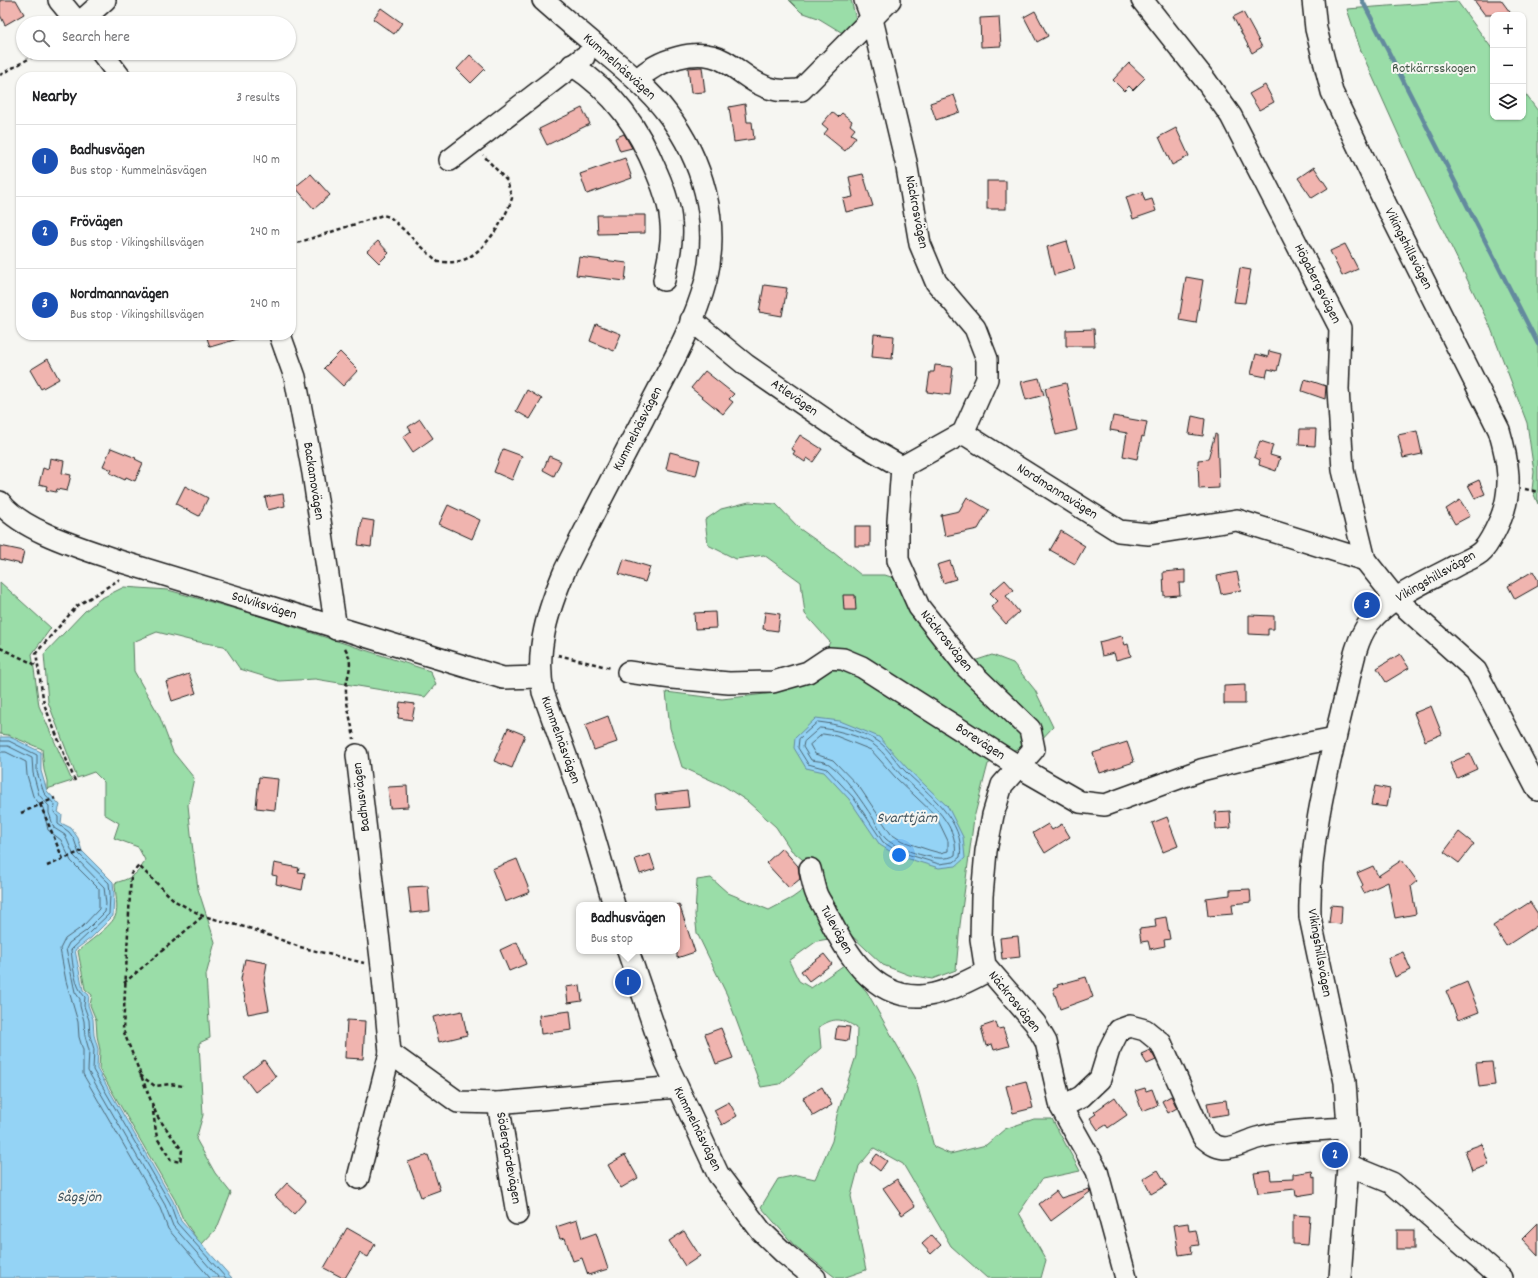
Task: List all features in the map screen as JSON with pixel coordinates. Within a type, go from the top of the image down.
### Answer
[{"type":"street","points":[[59,0],[72,16]]},
{"type":"street","points":[[86,16],[105,0]]},
{"type":"street","name":"Kummelnäsvägen","points":[[543,0],[637,80],[666,111],[692,151],[707,198],[710,223],[711,248],[709,264],[705,282],[692,320],[562,576],[552,601],[541,652],[540,676],[549,712],[589,820],[613,902]]},
{"type":"street","points":[[637,80],[644,73],[674,58],[704,54],[723,60],[755,83],[777,90],[802,90],[868,10],[890,0]]},
{"type":"street","name":"Högabergsvägen","points":[[1142,0],[1206,81],[1231,116],[1340,328],[1338,389],[1343,470],[1365,560],[1396,599]]},
{"type":"street","name":"Vikingshillsvägen","points":[[1314,0],[1316,28],[1332,92],[1386,205],[1499,430],[1506,455],[1509,487],[1507,500],[1496,530],[1482,550],[1396,599],[1369,623],[1360,640],[1335,738],[1315,840],[1309,894],[1310,917],[1345,1082],[1348,1128],[1348,1166],[1340,1278]]},
{"type":"street","name":"Näckrosvägen","points":[[868,10],[906,162],[920,244],[936,282],[975,328],[987,359],[987,379],[963,433]]},
{"type":"street","points":[[450,160],[597,47]]},
{"type":"street","points":[[107,60],[116,72]]},
{"type":"street","name":"Kummelnäsvägen","points":[[572,65],[608,93],[626,114],[641,138],[653,163],[669,205],[671,223],[671,249],[664,280]]},
{"type":"street","name":"Atlevägen","points":[[692,320],[758,373],[855,440],[902,468]]},
{"type":"street","name":"Backamovägen","points":[[282,340],[296,377],[313,473],[336,629]]},
{"type":"street","points":[[902,468],[963,433]]},
{"type":"street","name":"Nordmannavägen","points":[[963,433],[1119,531],[1149,534],[1237,520],[1365,560]]},
{"type":"street","name":"Näckrosvägen","points":[[902,468],[898,521],[898,560],[918,607],[967,668],[1030,729],[1034,749],[1002,785],[993,815],[986,851],[982,896],[981,939],[985,965],[988,971],[1035,1023],[1046,1042],[1062,1107],[1097,1171],[1126,1278]]},
{"type":"street","name":"Solviksvägen","points":[[0,502],[24,523],[63,541],[139,567],[336,629],[388,642],[503,678],[540,676]]},
{"type":"street","points":[[1396,599],[1476,671],[1538,790]]},
{"type":"street","name":"Borevägen","points":[[628,672],[715,682],[773,682],[808,672],[829,658],[843,659],[862,667],[915,699],[1019,767],[1080,802],[1105,805],[1201,770],[1335,738]]},
{"type":"street","name":"Badhusvägen","points":[[357,755],[382,967],[390,1053],[358,1178]]},
{"type":"street","name":"Tulevägen","points":[[810,869],[816,893],[841,943],[854,961],[872,979],[890,990],[920,996],[945,991],[988,971]]},
{"type":"street","name":"Kummelnäsvägen","points":[[629,954],[666,1062],[718,1174],[761,1231],[785,1254],[815,1278]]},
{"type":"street","points":[[1062,1107],[1081,1097],[1100,1079],[1109,1050],[1119,1030],[1130,1026],[1145,1030],[1161,1043],[1204,1137],[1212,1145],[1224,1148],[1235,1146],[1256,1138],[1293,1132],[1348,1128]]},
{"type":"street","points":[[390,1053],[458,1102],[498,1103],[677,1087]]},
{"type":"street","name":"Södergärdevägen","points":[[498,1103],[517,1214]]},
{"type":"street","points":[[1348,1166],[1392,1183],[1501,1278]]},
{"type":"path","points":[[0,75],[27,60]]},
{"type":"path","points":[[296,243],[384,215],[390,218],[438,262],[459,262],[473,256],[502,223],[512,198],[507,180],[471,143]]},
{"type":"path","points":[[75,781],[44,704],[36,653],[77,606],[139,567]]},
{"type":"path","points":[[336,629],[350,658],[351,667],[346,692],[357,755]]},
{"type":"path","points":[[0,648],[38,666]]},
{"type":"path","points":[[553,654],[628,672]]},
{"type":"path","points":[[21,813],[55,798]]},
{"type":"path","points":[[40,804],[63,859]]},
{"type":"path","points":[[47,866],[82,851]]},
{"type":"path","points":[[152,1105],[157,1138],[171,1160],[180,1162],[182,1150],[157,1116],[139,1074],[123,1030],[124,983],[131,874],[139,866],[175,901],[203,916],[252,929],[300,946],[382,967]]},
{"type":"path","points":[[124,983],[203,916]]},
{"type":"path","points":[[139,1074],[155,1086],[170,1084],[183,1086]]},
{"type":"green space","points":[[789,0],[851,0],[857,23],[852,35],[841,32],[818,18],[801,12]]},
{"type":"green space","name":"Rotkärrsskogen","points":[[1457,1],[1490,46],[1490,120],[1526,120],[1526,95],[1538,111],[1538,504],[1532,490],[1534,472],[1527,423],[1490,326],[1423,189],[1361,51],[1347,9]]},
{"type":"green space","points":[[749,502],[776,504],[800,529],[834,553],[861,575],[885,575],[897,579],[959,666],[992,655],[1013,663],[1035,690],[1053,727],[1038,743],[1011,751],[988,764],[974,818],[960,925],[956,970],[932,979],[909,975],[883,965],[851,935],[817,941],[789,961],[799,981],[811,988],[844,965],[867,992],[915,1077],[934,1147],[950,1154],[986,1145],[1005,1129],[1034,1119],[1052,1119],[1080,1171],[1042,1179],[1019,1213],[1046,1260],[1041,1278],[987,1278],[951,1246],[903,1164],[874,1148],[859,1166],[851,1196],[866,1270],[843,1278],[836,1278],[794,1245],[761,1207],[778,1179],[797,1175],[815,1179],[832,1141],[837,1115],[856,1056],[857,1028],[847,1022],[838,1020],[834,1020],[819,1027],[821,1048],[780,1084],[761,1087],[727,995],[697,933],[695,915],[697,880],[711,878],[728,893],[769,910],[792,898],[806,888],[813,868],[791,850],[776,827],[747,801],[724,786],[682,767],[670,728],[666,692],[722,699],[774,693],[812,678],[830,642],[805,614],[801,582],[764,555],[736,559],[708,545],[705,520],[721,509]]},
{"type":"green space","points":[[0,582],[51,628],[32,654],[39,706],[72,781],[47,789],[42,749],[8,735],[0,734]]},
{"type":"green space","points":[[124,587],[168,590],[250,613],[430,671],[436,684],[425,697],[315,679],[279,681],[240,669],[224,646],[193,641],[157,632],[133,642],[134,671],[159,715],[173,752],[194,778],[188,805],[192,843],[198,889],[215,942],[206,975],[210,1038],[199,1043],[203,1115],[196,1139],[215,1173],[231,1193],[217,1228],[201,1245],[183,1219],[175,1200],[99,1069],[100,1050],[96,1020],[90,1005],[92,995],[85,989],[78,951],[103,931],[115,917],[117,905],[115,883],[125,880],[137,873],[145,860],[138,847],[114,838],[119,823],[104,814],[104,782],[94,772],[77,778],[48,702],[44,654],[85,611],[100,599]]},
{"type":"water","name":"Svarttjärn","points":[[816,718],[840,721],[879,737],[907,768],[948,807],[963,837],[965,858],[956,866],[939,868],[896,855],[880,845],[849,799],[824,772],[806,768],[794,748],[795,738]]},
{"type":"water","name":"Sågsjön","points":[[0,737],[10,737],[41,752],[41,771],[47,791],[60,805],[58,812],[62,815],[61,823],[71,828],[78,838],[82,851],[113,882],[113,916],[91,938],[75,950],[83,990],[89,995],[88,1005],[93,1019],[94,1035],[98,1049],[97,1069],[173,1201],[181,1221],[232,1278],[0,1278]]},
{"type":"building","points":[[0,0],[16,0],[24,14],[16,16],[16,19],[5,25],[0,15]]},
{"type":"building","points":[[1474,0],[1501,0],[1510,12],[1490,12],[1490,15],[1485,15]]},
{"type":"building","points":[[381,8],[402,23],[394,34],[373,19]]},
{"type":"building","points":[[1035,11],[1048,36],[1037,42],[1024,17]]},
{"type":"building","points":[[1243,12],[1262,47],[1252,53],[1233,17]]},
{"type":"building","points":[[999,17],[1001,46],[981,47],[980,18]]},
{"type":"building","points":[[470,55],[485,69],[471,83],[457,69]]},
{"type":"building","points":[[1129,63],[1145,78],[1133,90],[1129,86],[1124,91],[1113,80]]},
{"type":"building","points":[[702,67],[705,92],[691,93],[688,68]]},
{"type":"building","points":[[1265,85],[1274,102],[1259,110],[1249,94]]},
{"type":"building","points":[[954,95],[960,112],[936,120],[930,103]]},
{"type":"building","points":[[745,104],[747,122],[752,122],[754,139],[734,142],[729,107]]},
{"type":"building","points":[[582,108],[590,124],[547,145],[539,129]]},
{"type":"building","points":[[832,112],[838,117],[842,113],[852,121],[850,125],[855,129],[851,134],[856,137],[845,151],[824,134],[828,129],[822,124]]},
{"type":"building","points":[[1176,128],[1189,156],[1172,165],[1159,137]]},
{"type":"building","points":[[624,134],[632,148],[620,151],[615,138]]},
{"type":"building","points":[[625,158],[632,178],[587,194],[580,174]]},
{"type":"building","points":[[1314,167],[1328,188],[1312,198],[1298,178]]},
{"type":"building","points":[[311,174],[330,195],[314,209],[296,188],[296,186]]},
{"type":"building","points":[[863,174],[873,206],[846,212],[843,199],[853,197],[849,177]]},
{"type":"building","points":[[987,181],[1006,181],[1006,209],[987,209]]},
{"type":"building","points":[[1142,192],[1145,201],[1152,199],[1156,211],[1133,219],[1126,197]]},
{"type":"building","points":[[597,215],[645,215],[645,233],[598,234]]},
{"type":"building","points":[[378,241],[389,253],[379,263],[367,251]]},
{"type":"building","points":[[1067,241],[1075,269],[1054,275],[1047,247]]},
{"type":"building","points":[[1345,244],[1358,269],[1342,276],[1330,251]]},
{"type":"building","points":[[579,257],[627,263],[625,281],[576,275]]},
{"type":"building","points":[[1240,268],[1251,270],[1245,303],[1234,302]]},
{"type":"building","points":[[1186,277],[1203,280],[1196,323],[1179,320]]},
{"type":"building","points":[[764,285],[787,288],[782,316],[759,312]]},
{"type":"building","points":[[596,324],[621,334],[614,351],[590,341]]},
{"type":"building","points":[[1094,329],[1095,346],[1066,346],[1066,330]]},
{"type":"building","points":[[874,334],[894,336],[892,359],[872,357]]},
{"type":"building","points":[[208,340],[234,340],[210,347]]},
{"type":"building","points":[[1269,351],[1281,354],[1277,371],[1268,369],[1266,377],[1251,374],[1256,354],[1268,357]]},
{"type":"building","points":[[340,352],[358,370],[343,386],[324,368]]},
{"type":"building","points":[[48,359],[59,379],[41,389],[30,370]]},
{"type":"building","points":[[935,365],[953,367],[950,395],[927,392],[930,372],[934,372]]},
{"type":"building","points":[[705,371],[734,394],[729,399],[733,402],[723,414],[691,388]]},
{"type":"building","points":[[1039,378],[1044,395],[1026,400],[1021,382]]},
{"type":"building","points":[[1305,379],[1326,386],[1325,399],[1302,391]]},
{"type":"building","points":[[1066,383],[1077,430],[1056,435],[1045,388]]},
{"type":"building","points":[[527,390],[542,399],[530,419],[516,411]]},
{"type":"building","points":[[1113,416],[1147,422],[1137,459],[1123,456],[1127,433],[1110,430]]},
{"type":"building","points":[[1192,416],[1205,419],[1203,436],[1189,434]]},
{"type":"building","points":[[420,419],[433,438],[413,452],[403,437],[411,431],[408,427]]},
{"type":"building","points":[[1300,429],[1316,429],[1315,446],[1299,445]]},
{"type":"building","points":[[1417,431],[1422,454],[1403,458],[1398,435]]},
{"type":"building","points":[[1215,434],[1217,435],[1219,488],[1199,489],[1198,460],[1208,459]]},
{"type":"building","points":[[800,435],[822,449],[813,462],[807,458],[805,462],[793,454],[795,451],[791,449]]},
{"type":"building","points":[[1260,441],[1273,445],[1270,455],[1280,458],[1276,471],[1259,465],[1260,460],[1254,457]]},
{"type":"building","points":[[111,448],[136,458],[135,459],[143,463],[135,481],[126,477],[125,480],[110,473],[112,470],[103,466]]},
{"type":"building","points":[[503,449],[522,456],[512,480],[494,472]]},
{"type":"building","points":[[670,452],[700,460],[696,476],[666,469]]},
{"type":"building","points":[[549,456],[561,461],[554,476],[543,470]]},
{"type":"building","points":[[50,458],[64,461],[62,473],[71,475],[67,491],[57,489],[56,492],[46,490],[47,486],[39,484],[43,468],[48,470]]},
{"type":"building","points":[[1479,480],[1485,494],[1475,498],[1468,485]]},
{"type":"building","points":[[185,486],[208,498],[199,516],[176,504]]},
{"type":"building","points":[[283,494],[285,506],[268,510],[265,497]]},
{"type":"building","points":[[967,497],[989,510],[978,529],[945,536],[941,515],[959,511]]},
{"type":"building","points":[[1460,500],[1470,516],[1455,524],[1446,509]]},
{"type":"building","points":[[448,505],[480,520],[472,539],[439,524]]},
{"type":"building","points":[[362,519],[374,521],[371,547],[358,545]]},
{"type":"building","points":[[855,526],[870,526],[870,546],[855,546]]},
{"type":"building","points":[[1061,531],[1085,546],[1075,564],[1050,550]]},
{"type":"building","points":[[0,546],[24,551],[21,564],[0,559]]},
{"type":"building","points":[[624,559],[650,567],[645,582],[619,574]]},
{"type":"building","points":[[950,561],[956,579],[943,583],[937,565]]},
{"type":"building","points":[[1185,570],[1185,583],[1179,583],[1180,595],[1164,596],[1163,572]]},
{"type":"building","points":[[1533,571],[1538,580],[1538,586],[1515,599],[1508,586]]},
{"type":"building","points":[[1237,572],[1241,590],[1221,594],[1217,576]]},
{"type":"building","points":[[1005,580],[1014,590],[1006,596],[1019,612],[1006,624],[991,607],[998,601],[990,593]]},
{"type":"building","points":[[843,595],[855,595],[856,610],[844,610]]},
{"type":"building","points":[[715,612],[716,628],[695,629],[694,613]]},
{"type":"building","points":[[765,612],[780,614],[778,631],[763,629]]},
{"type":"building","points":[[1249,615],[1274,616],[1274,629],[1268,629],[1268,635],[1249,634]]},
{"type":"building","points":[[1122,636],[1125,645],[1128,644],[1131,656],[1116,660],[1114,653],[1102,656],[1099,642]]},
{"type":"building","points":[[1400,654],[1409,668],[1386,682],[1377,668]]},
{"type":"building","points":[[189,674],[196,693],[172,701],[166,682]]},
{"type":"building","points":[[1245,685],[1245,704],[1224,704],[1224,686]]},
{"type":"building","points":[[400,702],[415,704],[412,720],[398,718]]},
{"type":"building","points":[[1431,706],[1442,734],[1425,741],[1414,713]]},
{"type":"building","points":[[608,716],[617,742],[594,750],[585,725]]},
{"type":"building","points":[[508,728],[525,735],[512,768],[494,761]]},
{"type":"building","points":[[1127,742],[1134,762],[1100,773],[1093,753]]},
{"type":"building","points":[[1470,754],[1477,769],[1457,778],[1450,763]]},
{"type":"building","points":[[259,777],[278,779],[275,810],[256,808]]},
{"type":"building","points":[[407,786],[408,807],[390,808],[388,787]]},
{"type":"building","points":[[1375,786],[1390,789],[1387,807],[1371,805]]},
{"type":"building","points":[[687,791],[689,807],[657,810],[655,795]]},
{"type":"building","points":[[1230,811],[1231,828],[1216,829],[1215,812]]},
{"type":"building","points":[[1167,817],[1178,846],[1163,852],[1152,823]]},
{"type":"building","points":[[1048,824],[1052,830],[1062,824],[1070,837],[1045,853],[1033,833]]},
{"type":"building","points":[[1459,832],[1474,844],[1459,863],[1444,852]]},
{"type":"building","points":[[782,848],[798,866],[800,879],[789,888],[766,863]]},
{"type":"building","points":[[650,854],[655,869],[640,874],[635,859]]},
{"type":"building","points":[[517,859],[530,892],[505,902],[492,869]]},
{"type":"building","points":[[1402,860],[1417,881],[1411,886],[1416,914],[1395,918],[1388,882],[1364,893],[1361,887],[1363,885],[1357,873],[1373,866],[1378,876]]},
{"type":"building","points":[[274,863],[299,868],[298,872],[305,873],[302,890],[276,884],[277,876],[272,875]]},
{"type":"building","points":[[428,886],[430,911],[411,913],[408,887]]},
{"type":"building","points":[[1250,889],[1251,902],[1232,904],[1233,914],[1208,916],[1206,898],[1230,895],[1230,890]]},
{"type":"building","points":[[1530,902],[1538,914],[1538,925],[1506,946],[1493,926]]},
{"type":"building","points":[[1331,905],[1342,906],[1341,924],[1329,923]]},
{"type":"building","points":[[680,907],[695,952],[677,958],[677,954],[680,954]]},
{"type":"building","points":[[1166,917],[1170,939],[1164,940],[1165,946],[1150,949],[1148,941],[1141,942],[1139,929],[1156,927],[1155,919]]},
{"type":"building","points":[[1018,936],[1020,957],[1002,959],[1000,938]]},
{"type":"building","points":[[517,942],[526,964],[509,971],[500,950]]},
{"type":"building","points":[[1403,952],[1411,970],[1395,977],[1388,958]]},
{"type":"building","points":[[824,954],[832,964],[809,981],[801,971]]},
{"type":"building","points":[[245,959],[267,963],[264,981],[269,1010],[248,1014],[241,979]]},
{"type":"building","points":[[1086,977],[1093,997],[1060,1009],[1053,989],[1058,987],[1057,985]]},
{"type":"building","points":[[1467,982],[1479,1012],[1458,1020],[1446,991]]},
{"type":"building","points":[[580,985],[582,1001],[568,1003],[566,987]]},
{"type":"building","points":[[462,1011],[467,1035],[439,1042],[433,1017]]},
{"type":"building","points":[[570,1011],[572,1030],[541,1034],[539,1015]]},
{"type":"building","points":[[347,1020],[365,1021],[363,1059],[345,1058]]},
{"type":"building","points":[[996,1022],[998,1029],[1003,1028],[1009,1046],[994,1050],[992,1044],[986,1046],[981,1027]]},
{"type":"building","points":[[837,1026],[850,1027],[848,1041],[835,1039]]},
{"type":"building","points":[[721,1028],[733,1058],[716,1064],[705,1034]]},
{"type":"building","points":[[1150,1050],[1156,1060],[1147,1064],[1141,1054]]},
{"type":"building","points":[[264,1060],[276,1077],[255,1092],[243,1076]]},
{"type":"building","points":[[1492,1062],[1495,1085],[1479,1087],[1476,1063]]},
{"type":"building","points":[[1026,1081],[1033,1108],[1013,1113],[1006,1086]]},
{"type":"building","points":[[822,1087],[832,1105],[813,1116],[803,1098]]},
{"type":"building","points":[[1145,1088],[1146,1091],[1152,1089],[1158,1105],[1142,1111],[1135,1091]]},
{"type":"building","points":[[1171,1096],[1177,1108],[1168,1113],[1162,1101]]},
{"type":"building","points":[[1115,1097],[1127,1115],[1108,1128],[1106,1125],[1098,1130],[1090,1118],[1096,1114],[1094,1112]]},
{"type":"building","points":[[1226,1100],[1228,1114],[1210,1117],[1207,1103]]},
{"type":"building","points":[[729,1102],[737,1116],[722,1125],[714,1110]]},
{"type":"building","points":[[1482,1144],[1489,1165],[1472,1171],[1465,1150]]},
{"type":"building","points":[[877,1154],[887,1161],[880,1171],[870,1163]]},
{"type":"building","points":[[428,1155],[440,1190],[421,1197],[408,1162]]},
{"type":"building","points":[[625,1155],[638,1178],[621,1188],[608,1165]]},
{"type":"building","points":[[1158,1170],[1167,1185],[1151,1194],[1143,1179]]},
{"type":"building","points":[[1270,1171],[1271,1180],[1293,1179],[1293,1174],[1312,1171],[1313,1178],[1315,1177],[1315,1193],[1296,1196],[1295,1189],[1258,1193],[1254,1173]]},
{"type":"building","points":[[897,1179],[915,1206],[902,1215],[883,1188]]},
{"type":"building","points":[[287,1183],[306,1200],[294,1214],[275,1196]]},
{"type":"building","points":[[1089,1189],[1090,1192],[1051,1221],[1039,1204],[1056,1191],[1061,1198]]},
{"type":"building","points":[[1293,1215],[1310,1216],[1308,1245],[1293,1244]]},
{"type":"building","points":[[577,1220],[582,1238],[596,1233],[608,1269],[588,1275],[582,1258],[573,1261],[565,1238],[560,1239],[556,1227]]},
{"type":"building","points":[[1188,1223],[1189,1231],[1196,1230],[1199,1245],[1191,1246],[1192,1253],[1179,1255],[1174,1225]]},
{"type":"building","points":[[1538,1223],[1538,1256],[1522,1239]]},
{"type":"building","points":[[347,1228],[375,1244],[368,1257],[360,1253],[345,1278],[343,1278],[324,1268]]},
{"type":"building","points":[[1397,1230],[1414,1230],[1414,1249],[1397,1249]]},
{"type":"building","points":[[684,1231],[700,1256],[685,1266],[669,1241]]},
{"type":"building","points":[[932,1235],[941,1245],[931,1254],[922,1244]]},
{"type":"waterway","points":[[1362,0],[1538,344]]},
{"type":"place","name":"Nordmannavägen","points":[[1367,605]]},
{"type":"place","name":"Badhusvägen","points":[[628,982]]},
{"type":"place","name":"Frövägen","points":[[1335,1155]]}]
